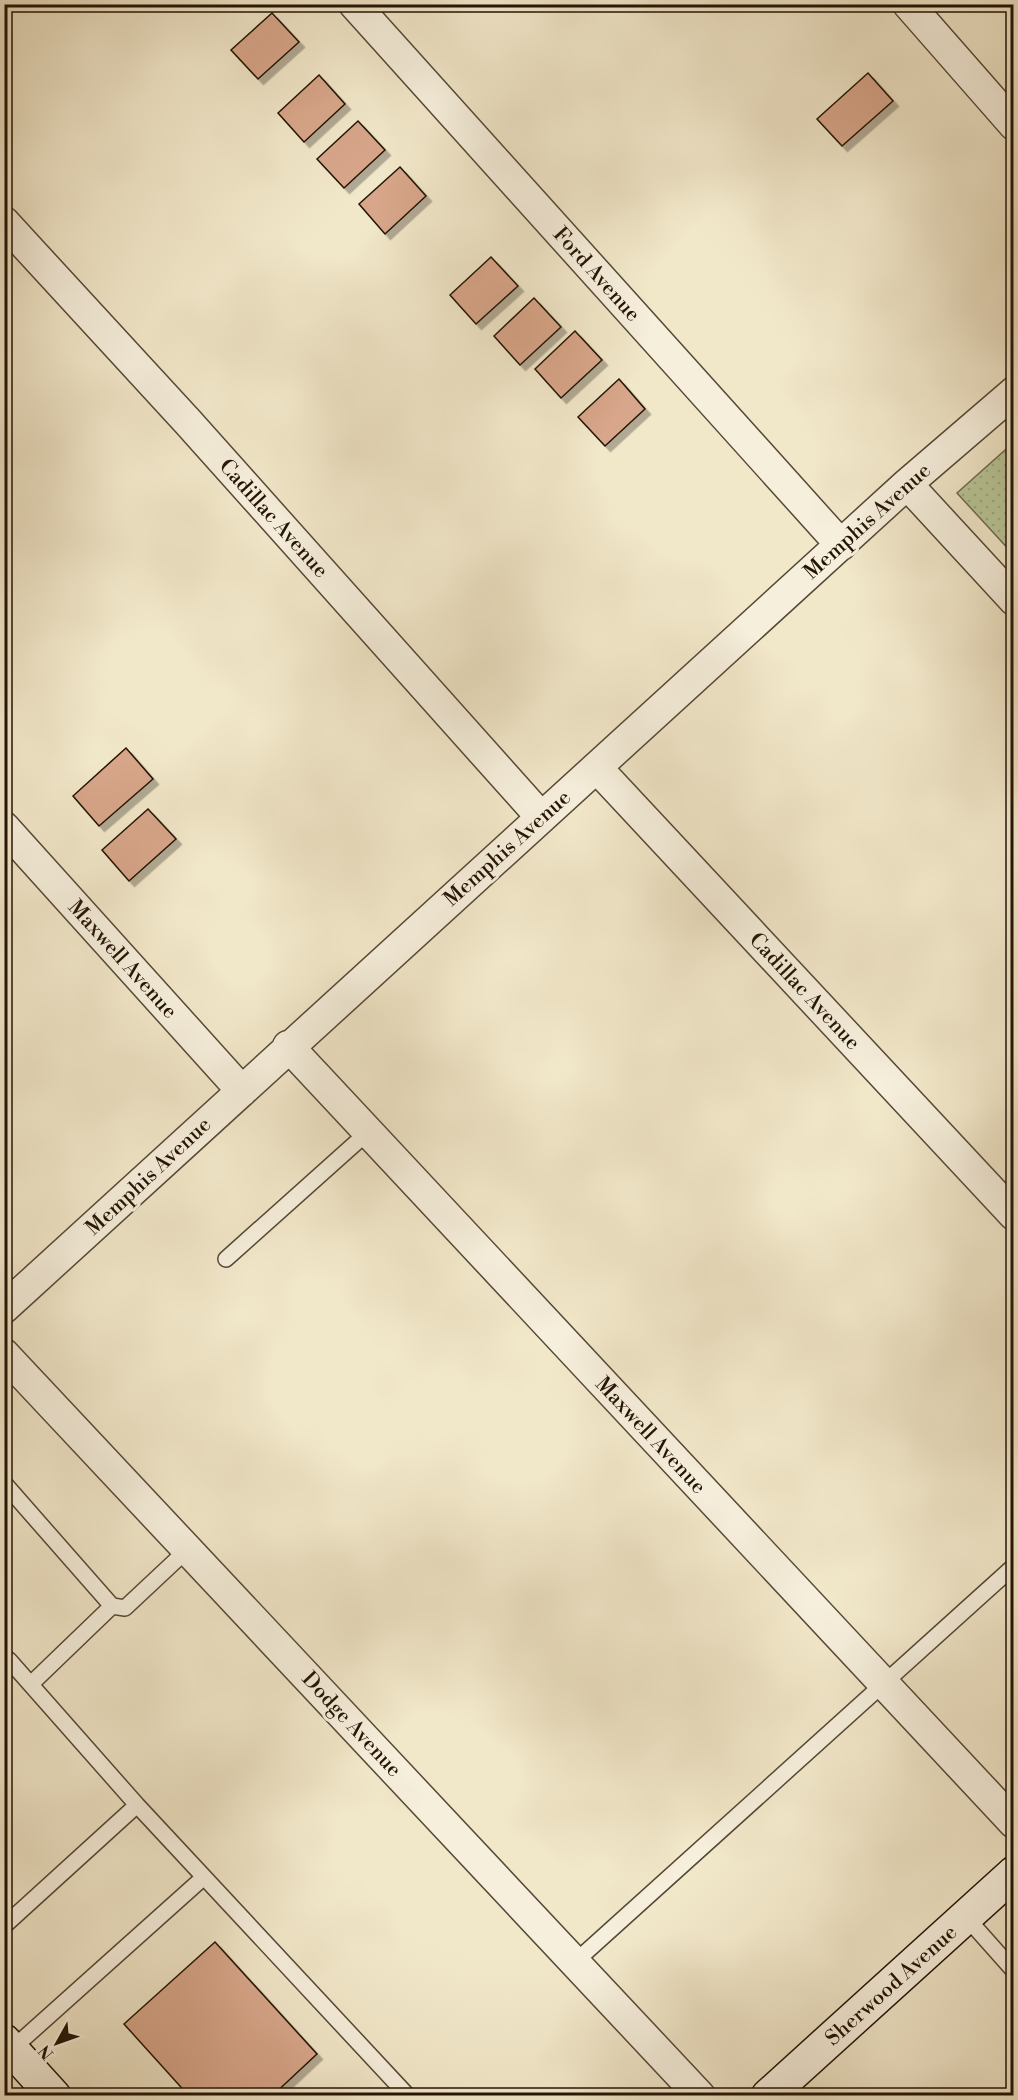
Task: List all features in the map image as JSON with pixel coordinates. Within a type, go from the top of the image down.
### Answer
[{"type":"street","name":"Ford Avenue","points":[[354,4],[841,545]]},
{"type":"street","points":[[908,4],[1014,125]]},
{"type":"street","name":"Cadillac Avenue","points":[[4,222],[188,422],[541,817]]},
{"type":"street","name":"Memphis Avenue","points":[[4,1308],[288,1046],[597,768],[907,484],[1014,393]]},
{"type":"street","points":[[907,484],[1014,600]]},
{"type":"street","name":"Cadillac Avenue","points":[[597,768],[1014,1215]]},
{"type":"street","name":"Maxwell Avenue","points":[[4,827],[242,1090]]},
{"type":"street","name":"Maxwell Avenue","points":[[288,1046],[1014,1823]]},
{"type":"street","name":"Dodge Avenue","points":[[4,1354],[700,2096]]},
{"type":"street","name":"Sherwood Avenue","points":[[768,2096],[1014,1874]]},
{"type":"street","points":[[8,2045],[54,2096]]},
{"type":"lane","points":[[226,1259],[368,1132]]},
{"type":"lane","points":[[4,1483],[112,1606],[125,1608],[137,1600],[188,1549]]},
{"type":"lane","points":[[575,1962],[1014,1566]]},
{"type":"lane","points":[[32,1683],[112,1606]]},
{"type":"lane","points":[[9,1660],[32,1683],[137,1805],[408,2096]]},
{"type":"lane","points":[[4,1926],[137,1805]]},
{"type":"lane","points":[[8,2045],[204,1877]]},
{"type":"lane","points":[[966,1917],[1014,1971]]},
{"type":"green space","points":[[1013,443],[1013,554],[957,493]]},
{"type":"building","points":[[272,13],[299,42],[258,79],[231,50]]},
{"type":"building","points":[[868,73],[893,101],[842,146],[817,119]]},
{"type":"building","points":[[319,75],[345,104],[304,142],[278,113]]},
{"type":"building","points":[[358,121],[385,150],[344,188],[317,159]]},
{"type":"building","points":[[400,167],[426,196],[385,234],[359,204]]},
{"type":"building","points":[[491,257],[518,286],[476,324],[450,295]]},
{"type":"building","points":[[534,298],[561,327],[520,365],[494,336]]},
{"type":"building","points":[[575,331],[602,360],[561,398],[535,369]]},
{"type":"building","points":[[619,379],[645,409],[605,446],[578,417]]},
{"type":"building","points":[[126,748],[153,779],[99,826],[73,796]]},
{"type":"building","points":[[148,809],[176,839],[129,881],[102,850]]},
{"type":"building","points":[[215,1942],[317,2054],[272,2096],[189,2096],[124,2024]]}]
